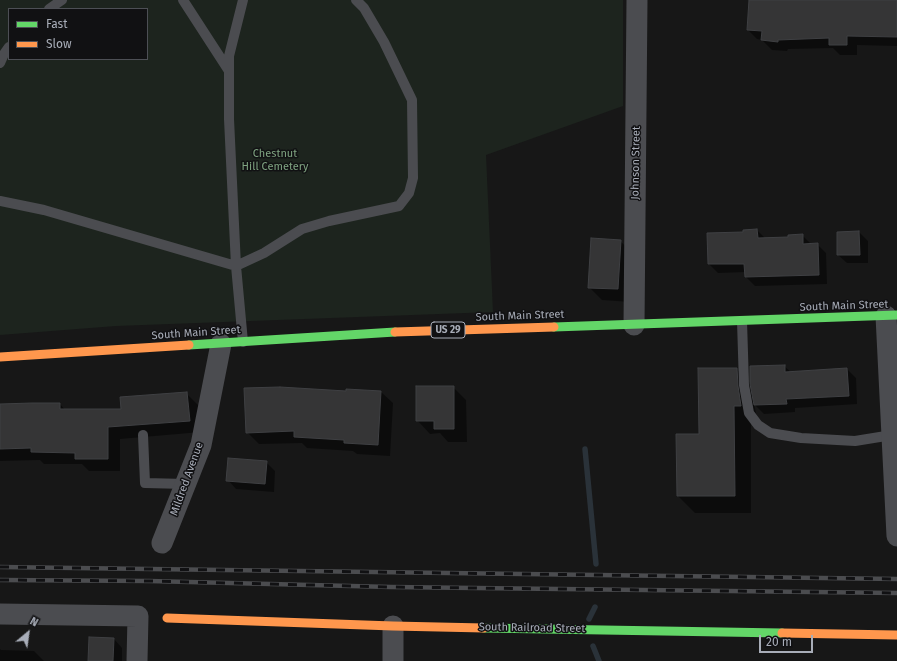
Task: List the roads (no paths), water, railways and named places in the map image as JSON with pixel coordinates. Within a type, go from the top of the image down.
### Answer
[{"type":"main road","name":"South Main Street","points":[[0,358],[399,332],[891,316]]},
{"type":"main road","name":"South Railroad Street","points":[[167,618],[393,626],[897,636]]},
{"type":"street","name":"Johnson Street","points":[[634,325],[637,0]]},
{"type":"street","points":[[891,316],[892,435],[897,536]]},
{"type":"street","name":"Mildred Avenue","points":[[162,543],[200,445],[221,344]]},
{"type":"street","points":[[0,614],[138,616],[137,661]]},
{"type":"street","points":[[393,626],[393,661]]},
{"type":"lane","points":[[50,8],[62,0]]},
{"type":"lane","points":[[183,0],[229,71]]},
{"type":"lane","points":[[243,0],[229,56],[236,266],[243,342]]},
{"type":"lane","points":[[0,202],[44,210],[236,266],[264,253],[302,229],[329,221],[399,206],[409,193],[413,178],[412,100],[384,42],[364,8],[356,0]]},
{"type":"lane","points":[[0,63],[8,48]]},
{"type":"lane","points":[[742,321],[744,385],[749,413],[758,425],[770,433],[801,438],[855,441],[892,435]]},
{"type":"lane","points":[[144,435],[145,483],[186,484]]},
{"type":"waterway","points":[[585,449],[596,564]]},
{"type":"waterway","points":[[589,619],[595,607]]},
{"type":"waterway","points":[[593,646],[599,661]]},
{"type":"railway","points":[[0,567],[897,579]]},
{"type":"railway","points":[[0,580],[149,581],[391,587],[897,593]]},
{"type":"park label","name":"Chestnut Hill Cemetery","points":[[275,160]]}]
